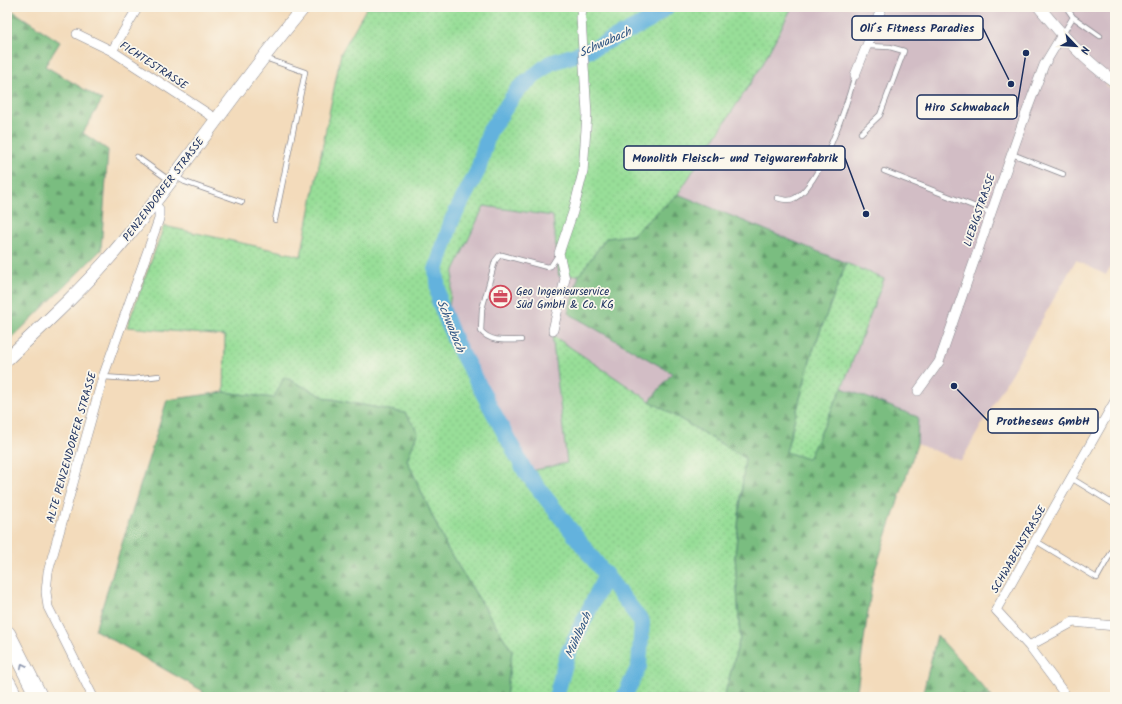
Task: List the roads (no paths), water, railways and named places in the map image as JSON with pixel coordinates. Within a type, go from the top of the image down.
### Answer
[{"type":"highway","points":[[7,634],[39,697]]},
{"type":"highway","points":[[7,683],[14,697]]},
{"type":"main road","name":"PENZENDORFER STRASSE","points":[[7,359],[64,306],[125,239],[154,203],[263,57],[304,7]]},
{"type":"street","points":[[112,52],[138,7]]},
{"type":"street","points":[[553,330],[565,279],[559,253],[573,212],[583,172],[587,114],[582,36],[582,7]]},
{"type":"street","points":[[855,75],[882,7]]},
{"type":"street","points":[[1044,9],[1062,35],[1099,71],[1115,82]]},
{"type":"street","name":"FICHTESTRASSE","points":[[77,34],[112,52],[216,119]]},
{"type":"street","name":"LIEBIGSTRASSE","points":[[918,391],[939,362],[1044,65],[1062,35]]},
{"type":"street","name":"ALTE PENZENDORFER STRASSE","points":[[93,697],[48,606],[46,592],[48,572],[103,377],[159,219],[159,209],[154,203]]},
{"type":"street","name":"SCHWABENSTRASSE","points":[[1067,697],[1029,646],[996,610],[1115,401]]},
{"type":"street","points":[[1029,646],[1073,622],[1115,626]]},
{"type":"lane","points":[[1066,7],[1073,17],[1100,36]]},
{"type":"lane","points":[[1062,35],[1073,17]]},
{"type":"lane","points":[[861,132],[880,115],[904,51],[890,47],[867,46]]},
{"type":"lane","points":[[263,57],[305,72],[275,220]]},
{"type":"lane","points":[[777,198],[790,200],[796,198],[812,180],[828,149],[855,75]]},
{"type":"lane","points":[[1012,154],[1063,174]]},
{"type":"lane","points":[[136,157],[172,179],[185,182],[242,202]]},
{"type":"lane","points":[[884,171],[991,213]]},
{"type":"lane","points":[[521,340],[494,340],[486,337],[481,331],[480,323],[482,309],[495,261],[502,255],[547,268],[551,266],[559,253]]},
{"type":"lane","points":[[103,377],[116,379],[159,376]]},
{"type":"lane","points":[[1071,478],[1115,505]]},
{"type":"lane","points":[[1036,541],[1097,578],[1115,546]]},
{"type":"waterway","name":"Schwabach","points":[[624,697],[639,666],[642,622],[525,471],[455,341],[439,301],[436,270],[452,220],[478,170],[489,132],[518,89],[550,63],[590,50],[649,21],[667,7]]},
{"type":"waterway","name":"Mühlbach","points":[[556,697],[568,653],[606,575]]},
{"type":"place","name":"Hiro Schwabach","points":[[1026,53]]},
{"type":"place","name":"Oli´s Fitness Paradies","points":[[1011,84]]},
{"type":"place","name":"Monolith Fleisch- und Teigwarenfabrik","points":[[866,214]]},
{"type":"place","name":"Geo Ingenieurservice Süd GmbH & Co. KG","points":[[500,297]]},
{"type":"place","name":"Protheseus GmbH","points":[[954,386]]}]
